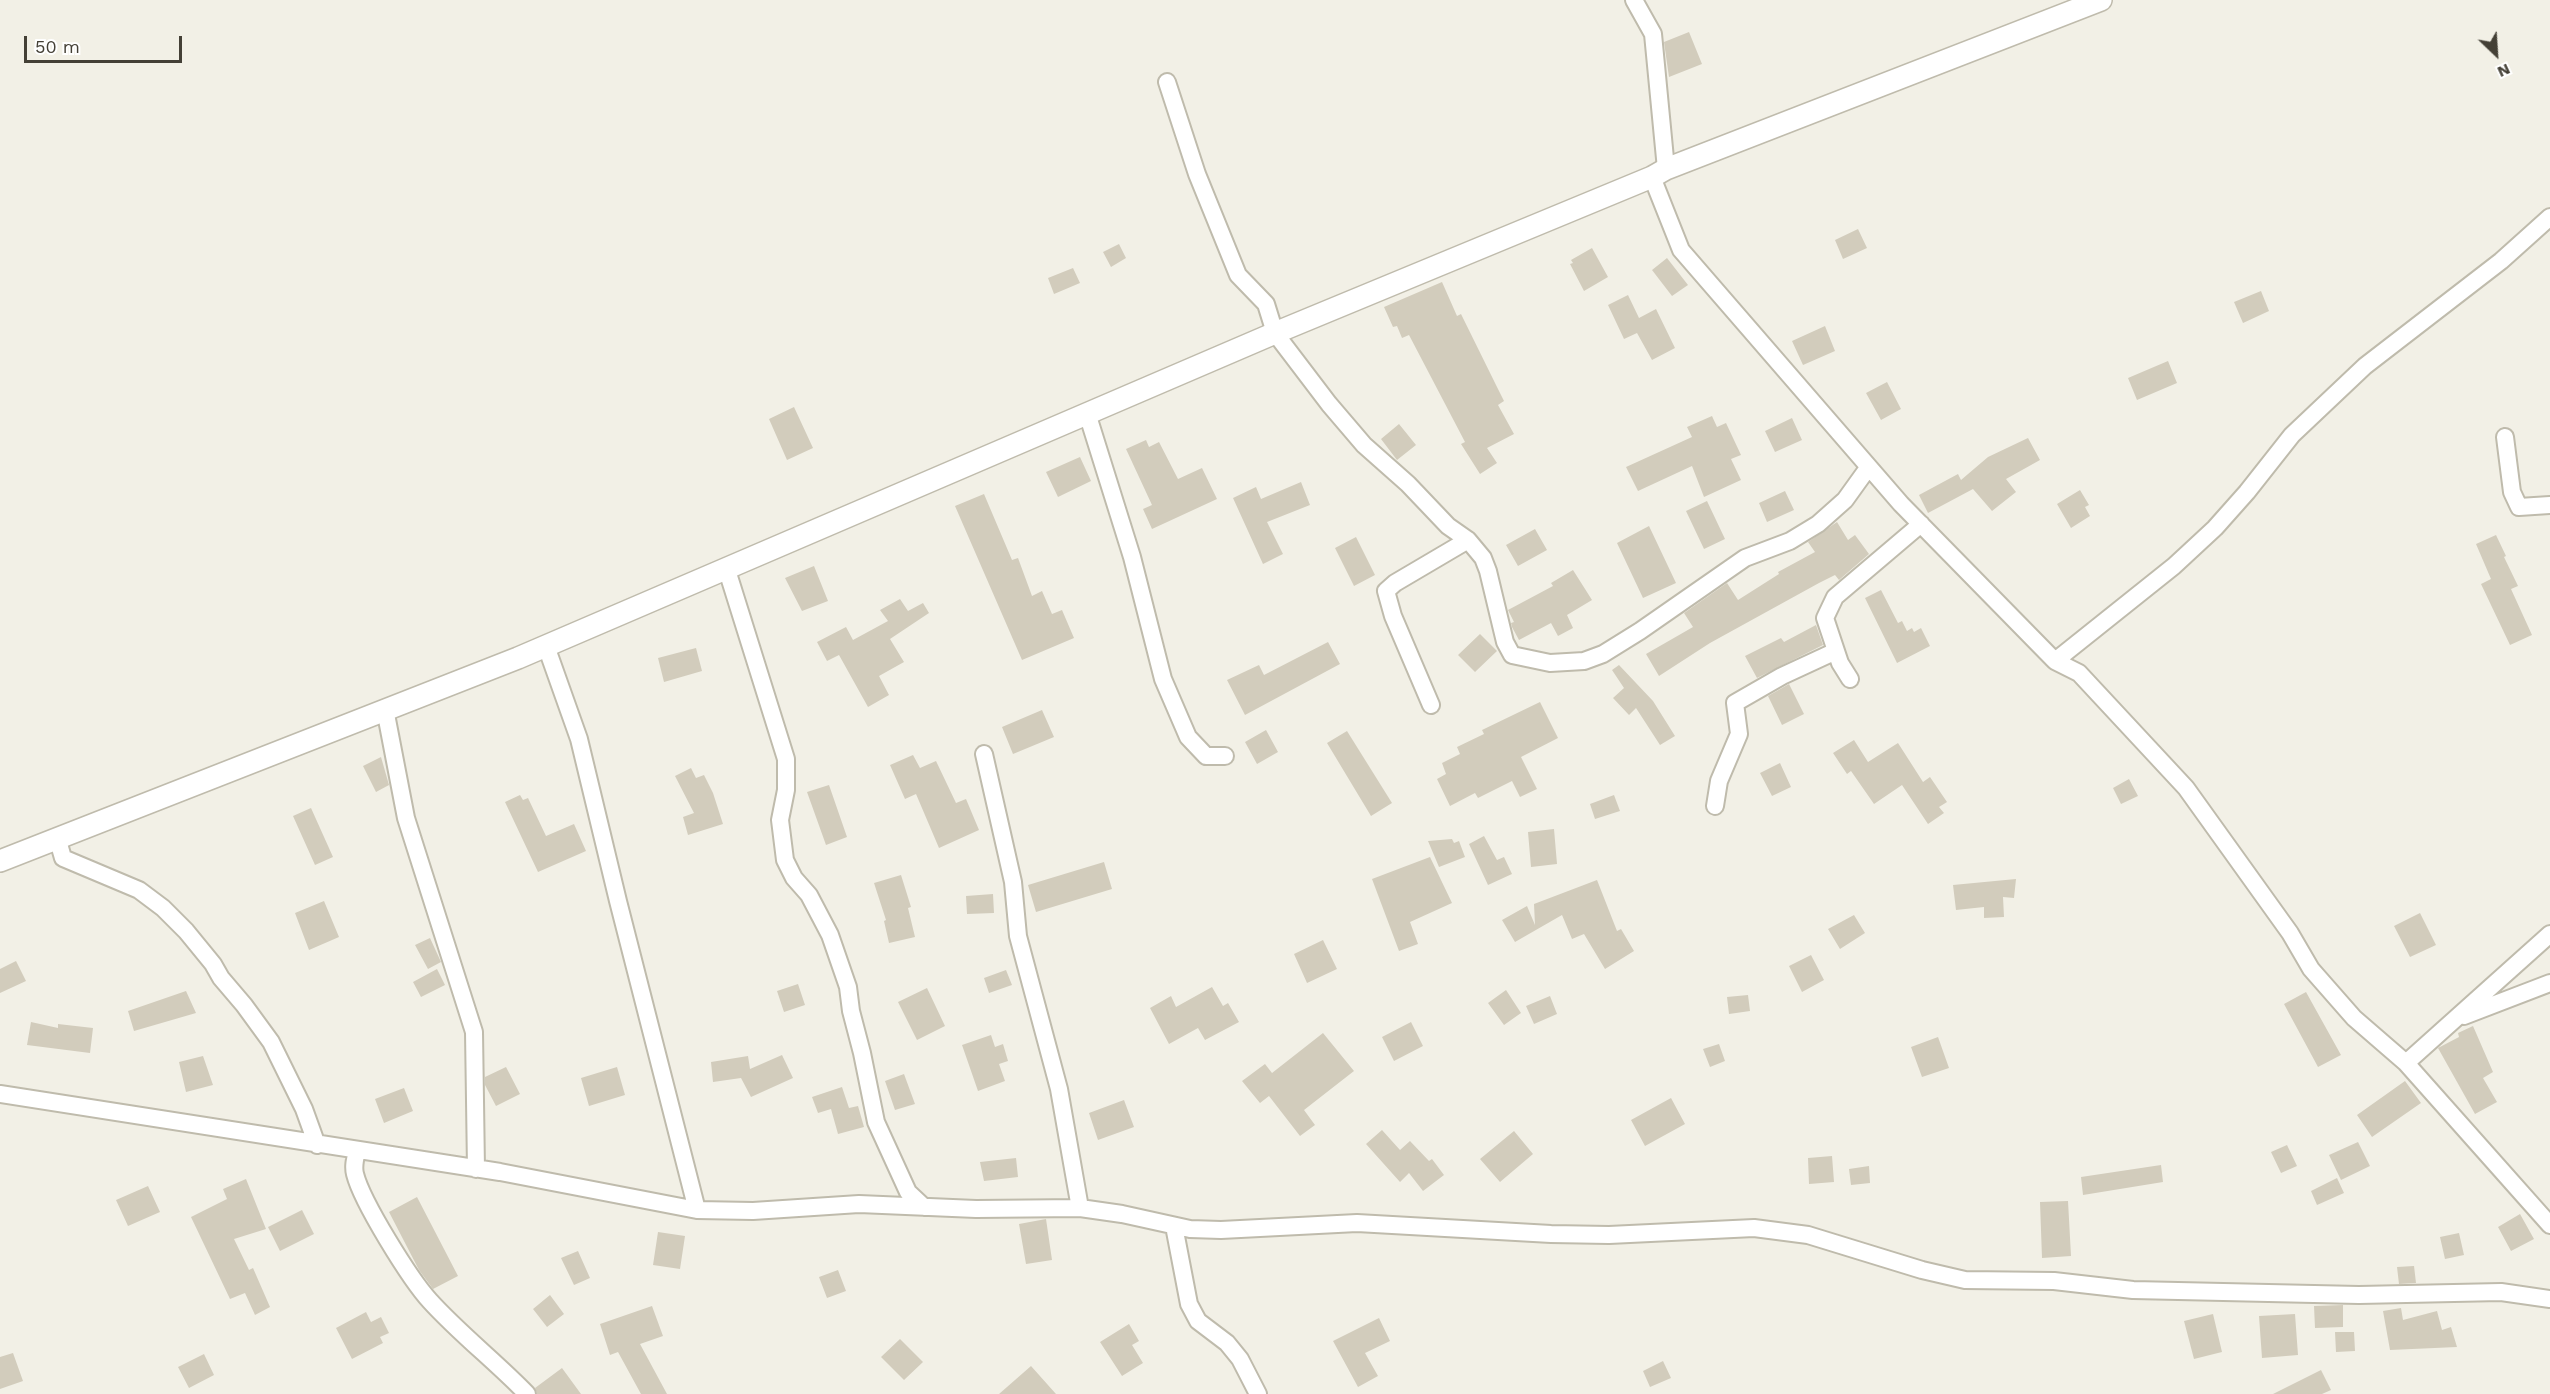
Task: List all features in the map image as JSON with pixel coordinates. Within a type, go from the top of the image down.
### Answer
[{"type":"street","points":[[1635,0],[1653,34],[1659,173],[1682,250],[1868,468],[1921,525],[2055,661],[2079,673],[2186,788],[2290,933],[2311,969],[2354,1018],[2406,1063],[2550,1225]]},
{"type":"street","points":[[0,861],[546,646],[1275,333],[1659,173],[2101,0]]},
{"type":"street","points":[[1167,82],[1197,174],[1238,274],[1266,304],[1275,333],[1329,404],[1364,445],[1408,484],[1448,526],[1468,540],[1483,558],[1505,642],[1512,655],[1550,663],[1584,661],[1603,654],[1745,558],[1790,541],[1818,525],[1845,500],[1868,468]]},
{"type":"street","points":[[2055,661],[2174,566],[2215,528],[2292,435],[2366,366],[2501,261],[2550,218]]},
{"type":"street","points":[[1087,413],[1132,557],[1163,679],[1188,737],[1206,756],[1226,756]]},
{"type":"street","points":[[2505,436],[2512,492],[2519,507],[2550,505]]},
{"type":"street","points":[[1850,679],[1836,651],[1825,618],[1835,597],[1921,525]]},
{"type":"street","points":[[1431,705],[1393,616],[1386,591],[1395,583],[1468,540]]},
{"type":"street","points":[[726,567],[786,759],[786,790],[780,820],[785,860],[789,870],[809,895],[830,935],[848,987],[850,1011],[862,1053],[876,1122],[908,1192],[924,1207]]},
{"type":"street","points":[[546,646],[579,739],[697,1210]]},
{"type":"street","points":[[1714,806],[1719,781],[1739,734],[1735,703],[1782,676],[1836,651]]},
{"type":"street","points":[[385,709],[406,818],[474,1032],[476,1169]]},
{"type":"street","points":[[984,754],[1013,882],[1018,936],[1059,1089],[1080,1208]]},
{"type":"street","points":[[57,837],[63,858],[121,881],[144,894],[178,923],[208,956],[221,978],[271,1042],[304,1109],[317,1145]]},
{"type":"street","points":[[2406,1063],[2550,934]]},
{"type":"street","points":[[2454,1019],[2550,983]]},
{"type":"street","points":[[0,1094],[476,1169],[697,1210],[753,1211],[859,1204],[924,1207],[1080,1208],[1122,1214],[1174,1226],[1221,1230],[1357,1223],[1609,1235],[1754,1228],[1808,1236],[1922,1270],[1965,1280],[2054,1281],[2133,1290],[2348,1294],[2501,1292],[2550,1299]]},
{"type":"street","points":[[357,1151],[354,1165],[358,1183],[382,1229],[428,1299],[527,1394]]},
{"type":"street","points":[[1174,1226],[1189,1304],[1198,1321],[1227,1343],[1240,1359],[1258,1394]]},
{"type":"building","points":[[1689,32],[1702,64],[1669,77],[1664,42]]},
{"type":"building","points":[[1858,229],[1867,248],[1843,259],[1835,240]]},
{"type":"building","points":[[1119,244],[1126,258],[1111,267],[1103,252]]},
{"type":"building","points":[[1592,248],[1608,277],[1584,291],[1570,264],[1573,263],[1571,260]]},
{"type":"building","points":[[1667,258],[1688,285],[1672,296],[1652,270]]},
{"type":"building","points":[[1073,268],[1080,283],[1054,294],[1048,278]]},
{"type":"building","points":[[1442,282],[1457,316],[1461,314],[1504,401],[1498,405],[1514,434],[1487,448],[1497,463],[1480,474],[1461,444],[1465,442],[1409,335],[1402,338],[1397,326],[1393,327],[1384,307]]},
{"type":"building","points":[[2261,291],[2269,311],[2243,323],[2234,302]]},
{"type":"building","points":[[1628,295],[1639,318],[1656,309],[1675,348],[1652,360],[1637,333],[1624,339],[1608,305]]},
{"type":"building","points":[[1825,326],[1835,351],[1803,365],[1792,341]]},
{"type":"building","points":[[2168,361],[2177,383],[2137,400],[2128,378]]},
{"type":"building","points":[[1887,382],[1901,409],[1881,420],[1866,393]]},
{"type":"building","points":[[794,407],[813,448],[787,460],[769,419]]},
{"type":"building","points":[[1712,416],[1717,427],[1726,423],[1741,455],[1731,459],[1741,480],[1704,497],[1692,466],[1638,491],[1626,467],[1692,437],[1687,427]]},
{"type":"building","points":[[1792,418],[1802,440],[1775,452],[1765,431]]},
{"type":"building","points":[[1399,424],[1416,445],[1397,460],[1381,439]]},
{"type":"building","points":[[2028,438],[2040,460],[2006,479],[2016,492],[1992,511],[1973,489],[1928,513],[1919,495],[1958,474],[1961,480],[1988,457]]},
{"type":"building","points":[[1146,440],[1149,447],[1159,442],[1178,479],[1202,468],[1217,499],[1152,529],[1143,509],[1152,505],[1126,449]]},
{"type":"building","points":[[1080,457],[1091,481],[1058,497],[1046,472]]},
{"type":"building","points":[[1301,482],[1310,505],[1267,522],[1283,554],[1263,564],[1233,498],[1256,487],[1261,499]]},
{"type":"building","points":[[2080,490],[2089,505],[2085,507],[2090,516],[2071,528],[2057,504]]},
{"type":"building","points":[[1785,491],[1794,510],[1767,522],[1759,503]]},
{"type":"building","points":[[984,494],[1012,560],[1018,558],[1032,596],[1042,591],[1052,614],[1062,610],[1074,638],[1022,660],[955,506]]},
{"type":"building","points":[[1707,501],[1725,539],[1704,549],[1686,511]]},
{"type":"building","points":[[1837,522],[1848,540],[1855,535],[1869,554],[1839,580],[1835,575],[1819,583],[1710,643],[1659,676],[1646,654],[1693,627],[1684,613],[1727,583],[1738,600],[1779,574],[1778,572],[1815,552],[1808,542]]},
{"type":"building","points":[[1649,526],[1676,583],[1643,598],[1617,543]]},
{"type":"building","points":[[1535,529],[1547,550],[1518,566],[1506,545]]},
{"type":"building","points":[[2496,535],[2518,586],[2511,589],[2532,635],[2510,645],[2481,584],[2491,579],[2476,544]]},
{"type":"building","points":[[1356,537],[1375,575],[1354,586],[1335,548]]},
{"type":"building","points":[[814,566],[828,601],[802,611],[785,578]]},
{"type":"building","points":[[1573,570],[1592,600],[1567,615],[1573,628],[1558,636],[1551,623],[1519,640],[1512,627],[1511,623],[1514,622],[1508,610],[1553,586],[1551,583]]},
{"type":"building","points":[[1881,590],[1898,623],[1902,621],[1907,631],[1912,628],[1914,632],[1921,628],[1930,646],[1897,663],[1865,598]]},
{"type":"building","points":[[900,599],[908,611],[923,603],[929,613],[890,639],[904,662],[879,676],[889,695],[868,707],[839,655],[827,661],[817,642],[846,627],[853,640],[888,621],[880,610]]},
{"type":"building","points":[[1816,625],[1823,645],[1757,678],[1745,656],[1781,638],[1784,642]]},
{"type":"building","points":[[1480,634],[1497,651],[1475,672],[1458,655]]},
{"type":"building","points":[[1328,642],[1340,664],[1245,715],[1227,680],[1259,665],[1264,675]]},
{"type":"building","points":[[696,648],[702,671],[664,682],[658,658]]},
{"type":"building","points":[[1619,665],[1653,701],[1675,736],[1660,745],[1636,708],[1629,715],[1613,698],[1624,688],[1612,670]]},
{"type":"building","points":[[1789,684],[1804,714],[1782,725],[1768,696]]},
{"type":"building","points":[[1540,702],[1558,738],[1521,757],[1537,789],[1520,797],[1512,781],[1478,798],[1475,793],[1450,806],[1437,779],[1446,774],[1442,763],[1460,754],[1457,747],[1484,734],[1482,730]]},
{"type":"building","points":[[1042,710],[1054,737],[1013,754],[1002,727]]},
{"type":"building","points":[[1266,730],[1278,752],[1257,764],[1245,742]]},
{"type":"building","points":[[1347,731],[1392,803],[1371,816],[1327,743]]},
{"type":"building","points":[[1854,740],[1868,762],[1898,743],[1923,782],[1930,777],[1947,802],[1939,807],[1944,813],[1928,824],[1902,785],[1874,804],[1851,771],[1847,774],[1833,753]]},
{"type":"building","points":[[913,755],[920,768],[936,761],[956,803],[966,799],[979,830],[939,848],[916,794],[905,799],[890,765]]},
{"type":"building","points":[[381,757],[389,785],[376,792],[363,766]]},
{"type":"building","points":[[1780,763],[1791,787],[1772,796],[1760,773]]},
{"type":"building","points":[[691,768],[696,778],[704,775],[713,793],[723,824],[688,835],[683,817],[694,813],[675,776]]},
{"type":"building","points":[[2129,779],[2138,796],[2121,804],[2113,788]]},
{"type":"building","points":[[829,785],[847,837],[826,845],[807,792]]},
{"type":"building","points":[[520,795],[523,800],[528,798],[546,836],[574,824],[586,851],[538,872],[505,802]]},
{"type":"building","points":[[1614,795],[1620,811],[1595,819],[1590,804]]},
{"type":"building","points":[[311,808],[333,857],[315,865],[293,816]]},
{"type":"building","points":[[1554,829],[1557,864],[1531,867],[1528,832]]},
{"type":"building","points":[[1484,836],[1497,860],[1504,857],[1512,874],[1488,885],[1469,844]]},
{"type":"building","points":[[1452,839],[1454,843],[1459,841],[1465,857],[1439,867],[1428,841]]},
{"type":"building","points":[[1430,857],[1452,903],[1410,922],[1418,944],[1399,951],[1372,879]]},
{"type":"building","points":[[1104,862],[1112,889],[1036,912],[1028,885]]},
{"type":"building","points":[[901,875],[911,907],[908,908],[915,937],[889,943],[884,921],[886,920],[874,883]]},
{"type":"building","points":[[2016,879],[2014,898],[2003,897],[2004,917],[1984,918],[1984,907],[1956,910],[1953,885]]},
{"type":"building","points":[[1597,880],[1617,931],[1621,929],[1634,951],[1605,969],[1584,934],[1572,939],[1562,915],[1515,942],[1502,920],[1527,906],[1535,925],[1534,904]]},
{"type":"building","points":[[993,894],[994,913],[967,914],[966,896]]},
{"type":"building","points":[[324,901],[339,937],[309,950],[295,913]]},
{"type":"building","points":[[2420,913],[2436,945],[2410,957],[2394,926]]},
{"type":"building","points":[[1854,915],[1865,933],[1840,949],[1828,929]]},
{"type":"building","points":[[430,938],[441,962],[428,969],[415,945]]},
{"type":"building","points":[[1323,940],[1337,969],[1307,983],[1294,954]]},
{"type":"building","points":[[1811,955],[1824,980],[1802,992],[1789,966]]},
{"type":"building","points":[[16,961],[26,981],[0,993],[0,969]]},
{"type":"building","points":[[437,969],[445,985],[421,997],[413,982]]},
{"type":"building","points":[[1006,970],[1012,985],[989,993],[984,978]]},
{"type":"building","points":[[798,984],[805,1005],[784,1012],[777,991]]},
{"type":"building","points":[[1212,987],[1223,1006],[1228,1003],[1239,1022],[1205,1040],[1198,1028],[1169,1044],[1150,1008],[1171,996],[1176,1007]]},
{"type":"building","points":[[927,988],[945,1026],[917,1040],[898,1002]]},
{"type":"building","points":[[1506,990],[1521,1013],[1504,1025],[1488,1003]]},
{"type":"building","points":[[186,991],[196,1013],[134,1031],[128,1011]]},
{"type":"building","points":[[2306,992],[2341,1055],[2318,1067],[2284,1004]]},
{"type":"building","points":[[1748,995],[1750,1011],[1729,1014],[1727,997]]},
{"type":"building","points":[[1550,996],[1557,1014],[1534,1024],[1526,1006]]},
{"type":"building","points":[[31,1022],[58,1028],[58,1024],[93,1028],[90,1053],[27,1045]]},
{"type":"building","points":[[1411,1022],[1423,1046],[1394,1061],[1382,1037]]},
{"type":"building","points":[[2473,1026],[2493,1072],[2483,1078],[2497,1102],[2475,1114],[2438,1048],[2459,1037],[2458,1033]]},
{"type":"building","points":[[1323,1033],[1354,1071],[1304,1110],[1315,1125],[1300,1136],[1269,1096],[1260,1103],[1242,1081],[1265,1064],[1272,1073]]},
{"type":"building","points":[[991,1035],[995,1047],[1003,1044],[1008,1061],[999,1064],[1005,1081],[978,1091],[962,1045]]},
{"type":"building","points":[[1938,1037],[1949,1068],[1922,1077],[1911,1047]]},
{"type":"building","points":[[1719,1044],[1725,1061],[1710,1067],[1703,1049]]},
{"type":"building","points":[[782,1055],[793,1078],[751,1097],[741,1078],[713,1082],[711,1062],[748,1056],[750,1069]]},
{"type":"building","points":[[203,1056],[213,1085],[186,1092],[179,1062]]},
{"type":"building","points":[[506,1067],[520,1094],[496,1106],[485,1085],[485,1077]]},
{"type":"building","points":[[617,1067],[625,1095],[589,1106],[581,1078]]},
{"type":"building","points":[[904,1074],[915,1104],[895,1110],[885,1081]]},
{"type":"building","points":[[2405,1081],[2421,1103],[2372,1137],[2357,1115]]},
{"type":"building","points":[[842,1087],[849,1108],[858,1106],[864,1127],[838,1134],[831,1109],[818,1113],[812,1097]]},
{"type":"building","points":[[404,1088],[413,1111],[384,1123],[375,1099]]},
{"type":"building","points":[[1671,1098],[1685,1124],[1645,1146],[1631,1120]]},
{"type":"building","points":[[1124,1100],[1134,1127],[1098,1140],[1089,1113]]},
{"type":"building","points":[[1382,1130],[1400,1150],[1410,1141],[1429,1161],[1432,1159],[1444,1175],[1423,1191],[1409,1173],[1400,1182],[1366,1144]]},
{"type":"building","points":[[1514,1131],[1533,1154],[1500,1182],[1480,1159]]},
{"type":"building","points":[[2358,1142],[2370,1166],[2341,1180],[2329,1155]]},
{"type":"building","points":[[2287,1145],[2297,1166],[2281,1173],[2271,1152]]},
{"type":"building","points":[[1832,1156],[1834,1182],[1809,1184],[1808,1158]]},
{"type":"building","points":[[1016,1158],[1018,1177],[984,1181],[980,1162]]},
{"type":"building","points":[[2161,1165],[2163,1182],[2083,1195],[2081,1177]]},
{"type":"building","points":[[1869,1166],[1870,1183],[1851,1185],[1849,1169]]},
{"type":"building","points":[[2337,1178],[2344,1193],[2317,1205],[2311,1191]]},
{"type":"building","points":[[246,1179],[266,1229],[234,1239],[249,1270],[253,1268],[270,1307],[255,1315],[245,1293],[230,1299],[191,1217],[227,1199],[223,1189]]},
{"type":"building","points":[[148,1186],[160,1212],[128,1226],[116,1200]]},
{"type":"building","points":[[417,1197],[458,1276],[433,1289],[419,1270],[389,1212]]},
{"type":"building","points":[[2068,1201],[2071,1256],[2042,1258],[2040,1202]]},
{"type":"building","points":[[302,1210],[314,1234],[280,1251],[268,1227]]},
{"type":"building","points":[[2520,1214],[2534,1239],[2511,1251],[2498,1227]]},
{"type":"building","points":[[1046,1219],[1052,1260],[1026,1264],[1019,1224]]},
{"type":"building","points":[[658,1232],[685,1236],[680,1269],[653,1265]]},
{"type":"building","points":[[2459,1233],[2464,1255],[2445,1259],[2440,1237]]},
{"type":"building","points":[[578,1251],[590,1278],[574,1285],[561,1258]]},
{"type":"building","points":[[2414,1266],[2416,1283],[2399,1284],[2397,1267]]},
{"type":"building","points":[[838,1270],[846,1291],[827,1298],[819,1277]]},
{"type":"building","points":[[550,1295],[564,1314],[547,1327],[533,1309]]},
{"type":"building","points":[[2343,1305],[2343,1327],[2315,1328],[2314,1306]]},
{"type":"building","points":[[652,1306],[663,1336],[640,1344],[667,1394],[641,1394],[618,1352],[610,1355],[600,1324]]},
{"type":"building","points":[[2401,1308],[2403,1320],[2437,1311],[2442,1330],[2451,1327],[2457,1347],[2390,1350],[2383,1311]]},
{"type":"building","points":[[366,1312],[371,1322],[381,1317],[389,1333],[380,1337],[383,1343],[352,1359],[336,1328]]},
{"type":"building","points":[[2213,1314],[2222,1352],[2194,1359],[2184,1321]]},
{"type":"building","points":[[2295,1314],[2298,1355],[2262,1358],[2259,1316]]},
{"type":"building","points":[[1379,1318],[1390,1341],[1365,1353],[1378,1376],[1358,1387],[1333,1341]]},
{"type":"building","points":[[1129,1324],[1139,1341],[1132,1345],[1143,1363],[1122,1376],[1100,1342]]},
{"type":"building","points":[[2335,1332],[2354,1332],[2355,1351],[2336,1352]]},
{"type":"building","points":[[900,1339],[923,1362],[904,1380],[881,1357]]},
{"type":"building","points":[[13,1353],[23,1381],[0,1389],[0,1357]]},
{"type":"building","points":[[204,1354],[214,1375],[189,1388],[178,1367]]},
{"type":"building","points":[[1663,1361],[1671,1378],[1650,1387],[1643,1371]]},
{"type":"building","points":[[1031,1366],[1056,1394],[999,1394]]},
{"type":"building","points":[[562,1368],[581,1394],[537,1394],[535,1388]]},
{"type":"building","points":[[2321,1370],[2331,1390],[2322,1394],[2273,1394]]}]
